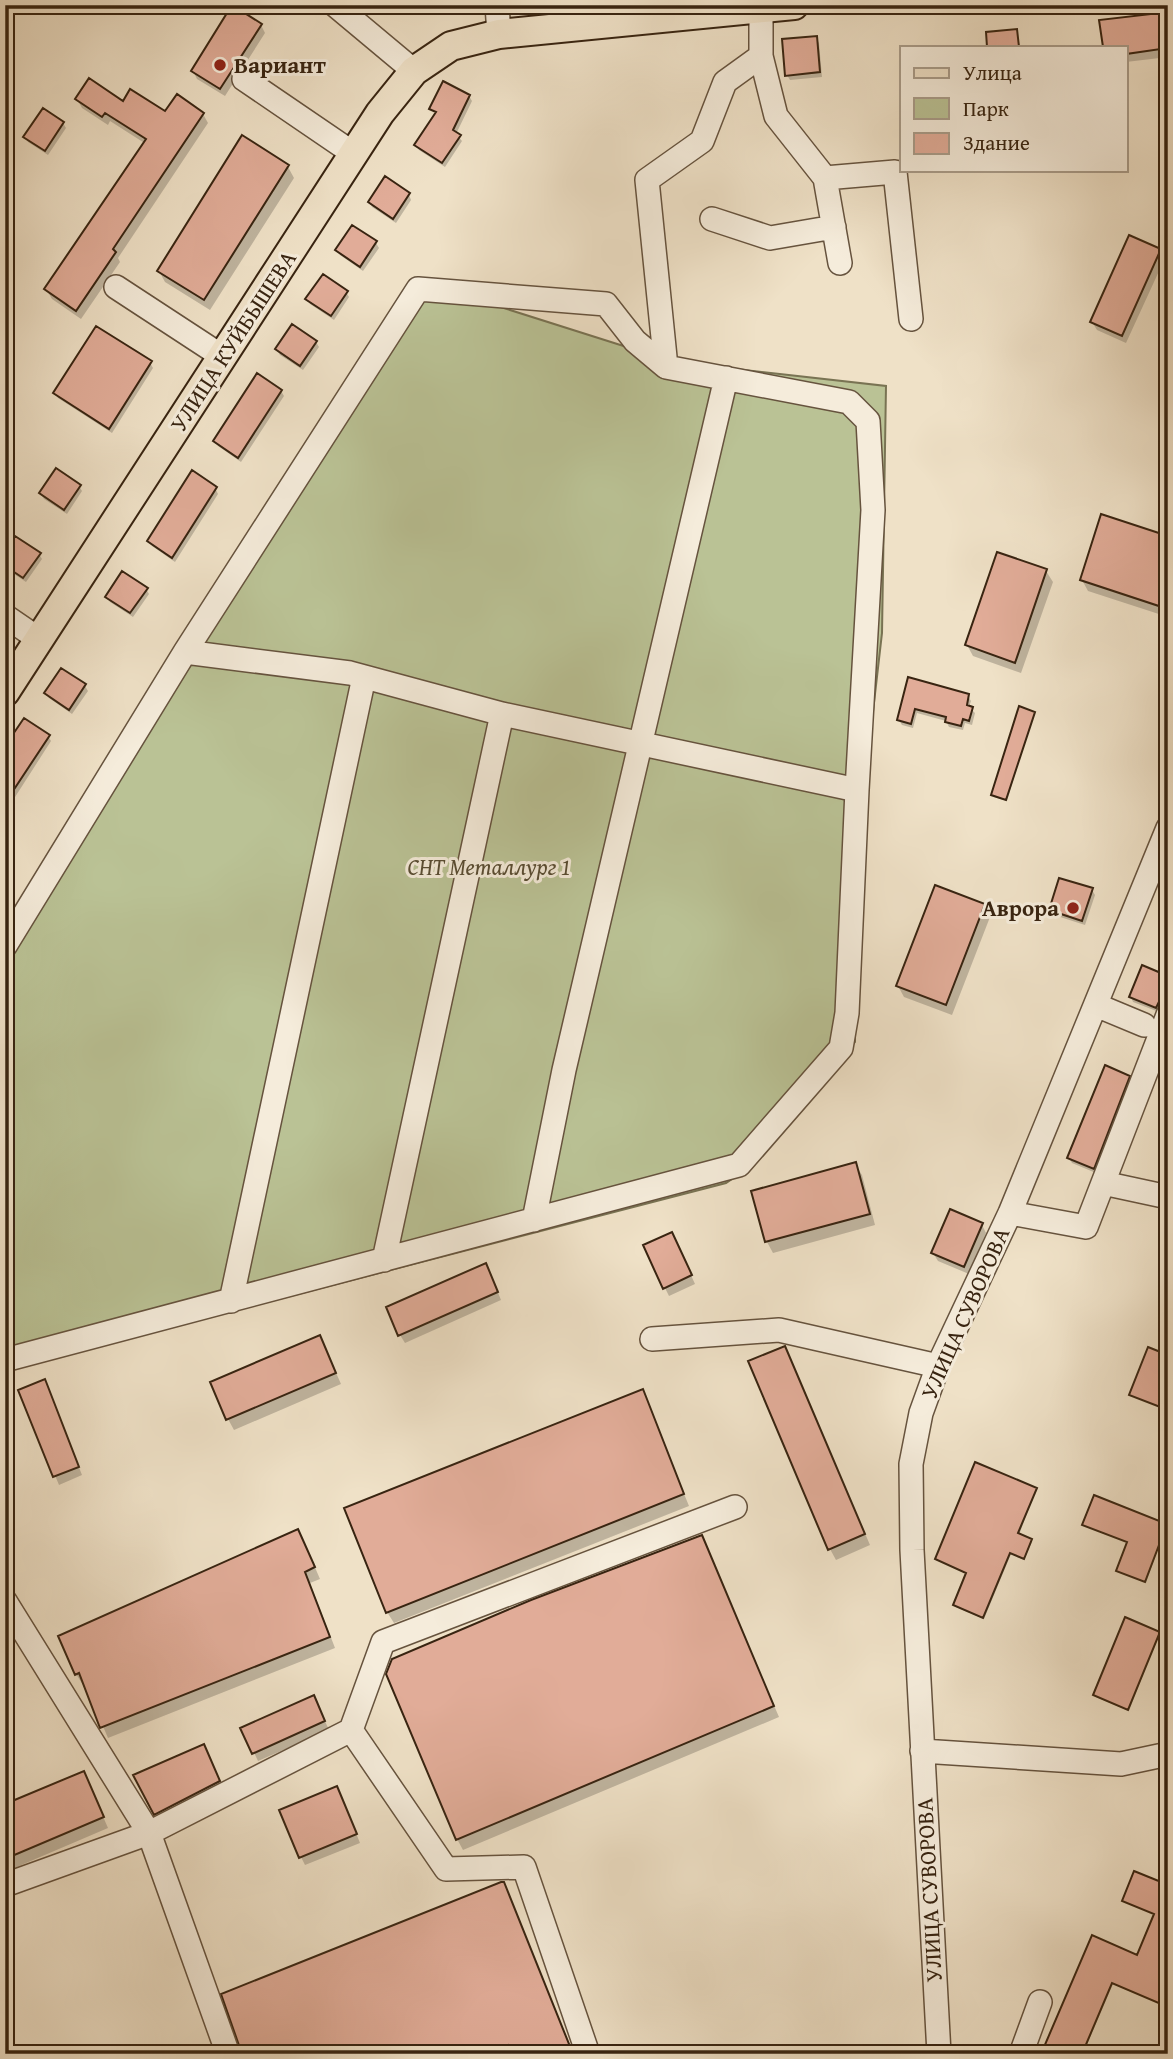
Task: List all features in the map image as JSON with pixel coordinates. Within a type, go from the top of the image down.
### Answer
[{"type":"main road","name":"УЛИЦА КУЙБЫШЕВА","points":[[5,692],[380,113],[414,71],[451,46],[499,34],[761,6],[794,5]]},
{"type":"street","points":[[335,5],[414,71]]},
{"type":"street","points":[[497,5],[499,34]]},
{"type":"street","points":[[761,6],[761,56],[776,116],[825,178],[840,263]]},
{"type":"street","points":[[666,367],[647,180],[702,141],[726,82],[761,56]]},
{"type":"street","points":[[244,79],[354,154]]},
{"type":"street","points":[[825,178],[895,172],[911,319]]},
{"type":"street","points":[[712,219],[770,238],[834,227]]},
{"type":"street","points":[[116,287],[223,357]]},
{"type":"street","points":[[5,946],[185,652],[418,289],[606,304],[635,341],[666,367],[849,402],[868,421],[873,510],[847,1013],[841,1048],[739,1166],[5,1360]]},
{"type":"street","points":[[534,1220],[564,1070],[726,379]]},
{"type":"street","points":[[5,616],[40,640]]},
{"type":"street","points":[[185,652],[350,673],[502,714],[858,790]]},
{"type":"street","points":[[231,1301],[365,677]]},
{"type":"street","points":[[384,1260],[502,714]]},
{"type":"street","name":"УЛИЦА СУВОРОВА","points":[[932,2048],[911,1464],[921,1413],[938,1366],[1010,1213],[1096,1005],[1158,879],[1168,828]]},
{"type":"street","points":[[1096,1005],[1144,1025]]},
{"type":"street","points":[[1010,1213],[1086,1227],[1168,1015]]},
{"type":"street","points":[[1103,1183],[1168,1197]]},
{"type":"street","points":[[652,1339],[779,1330],[938,1366]]},
{"type":"street","points":[[5,1885],[149,1833],[351,1730],[383,1643],[734,1507]]},
{"type":"street","points":[[5,1601],[149,1833],[228,2054]]},
{"type":"street","points":[[351,1730],[446,1869],[524,1867],[588,2054]]},
{"type":"street","points":[[922,1751],[1121,1764],[1168,1754]]},
{"type":"street","points":[[1021,2054],[1040,2002]]},
{"type":"green space","name":"СНТ Металлург 1","points":[[428,284],[674,362],[886,386],[882,633],[856,860],[855,1042],[757,1162],[726,1183],[5,1370],[5,943]]},
{"type":"building","points":[[232,5],[262,24],[220,89],[191,71]]},
{"type":"building","points":[[1168,12],[1168,48],[1128,54],[1128,46],[1103,46],[1099,20]]},
{"type":"building","points":[[1017,29],[1019,46],[987,46],[986,32]]},
{"type":"building","points":[[817,36],[820,72],[785,76],[782,39]]},
{"type":"building","points":[[89,78],[123,101],[130,89],[165,111],[177,94],[204,113],[113,249],[116,252],[76,311],[44,289],[146,139],[105,113],[102,117],[75,99]]},
{"type":"building","points":[[443,81],[470,95],[453,130],[461,135],[442,163],[414,145],[436,112],[429,109]]},
{"type":"building","points":[[43,108],[64,122],[45,151],[23,137]]},
{"type":"building","points":[[242,135],[289,165],[204,300],[157,271]]},
{"type":"building","points":[[385,176],[410,193],[393,219],[368,202]]},
{"type":"building","points":[[352,225],[377,241],[360,267],[335,250]]},
{"type":"building","points":[[1129,235],[1161,249],[1122,336],[1090,322]]},
{"type":"building","points":[[323,274],[348,291],[331,316],[305,299]]},
{"type":"building","points":[[292,324],[317,341],[300,366],[275,349]]},
{"type":"building","points":[[96,326],[152,361],[109,429],[53,393]]},
{"type":"building","points":[[257,373],[282,390],[238,458],[213,441]]},
{"type":"building","points":[[56,468],[81,485],[64,510],[39,493]]},
{"type":"building","points":[[192,470],[217,487],[172,558],[147,541]]},
{"type":"building","points":[[1101,514],[1168,536],[1168,609],[1080,580]]},
{"type":"building","points":[[15,536],[41,553],[23,578],[5,566],[5,551]]},
{"type":"building","points":[[997,552],[1047,569],[1015,663],[965,645]]},
{"type":"building","points":[[122,571],[148,588],[130,613],[105,597]]},
{"type":"building","points":[[61,668],[86,684],[69,710],[44,693]]},
{"type":"building","points":[[908,677],[969,694],[967,705],[973,707],[969,721],[963,719],[961,726],[945,722],[946,717],[915,709],[911,724],[897,720]]},
{"type":"building","points":[[1019,706],[1035,712],[1006,800],[991,795]]},
{"type":"building","points":[[24,718],[50,735],[5,803],[5,746]]},
{"type":"building","points":[[1059,878],[1093,888],[1082,921],[1049,910]]},
{"type":"building","points":[[935,885],[985,904],[946,1005],[896,986]]},
{"type":"building","points":[[1142,965],[1168,976],[1168,983],[1156,1008],[1129,997]]},
{"type":"building","points":[[1105,1065],[1130,1076],[1094,1169],[1067,1158]]},
{"type":"building","points":[[856,1162],[870,1214],[765,1242],[751,1191]]},
{"type":"building","points":[[950,1209],[983,1223],[964,1267],[931,1253]]},
{"type":"building","points":[[672,1232],[692,1275],[663,1289],[643,1245]]},
{"type":"building","points":[[486,1263],[498,1292],[398,1336],[386,1307]]},
{"type":"building","points":[[320,1335],[336,1373],[226,1420],[210,1382]]},
{"type":"building","points":[[785,1346],[865,1534],[828,1550],[748,1361]]},
{"type":"building","points":[[1148,1347],[1168,1355],[1168,1410],[1129,1395]]},
{"type":"building","points":[[45,1379],[79,1467],[53,1477],[18,1390]]},
{"type":"building","points":[[643,1389],[684,1494],[386,1613],[344,1508]]},
{"type":"building","points":[[975,1462],[1037,1488],[1018,1533],[1032,1539],[1024,1559],[1010,1553],[983,1618],[953,1605],[966,1573],[935,1559]]},
{"type":"building","points":[[1094,1495],[1167,1524],[1145,1582],[1116,1571],[1127,1542],[1082,1525]]},
{"type":"building","points":[[298,1529],[315,1567],[305,1572],[330,1637],[100,1728],[79,1673],[75,1675],[58,1636]]},
{"type":"building","points":[[702,1535],[774,1706],[456,1840],[386,1674],[392,1659],[531,1600]]},
{"type":"building","points":[[1125,1617],[1160,1632],[1128,1710],[1093,1695]]},
{"type":"building","points":[[314,1695],[325,1721],[252,1754],[240,1728]]},
{"type":"building","points":[[204,1744],[220,1781],[154,1815],[133,1775]]},
{"type":"building","points":[[84,1771],[104,1817],[5,1859],[5,1804]]},
{"type":"building","points":[[337,1786],[357,1834],[299,1858],[279,1810]]},
{"type":"building","points":[[1134,1871],[1166,1884],[1168,1881],[1168,2007],[1112,1983],[1082,2054],[1041,2054],[1092,1935],[1137,1955],[1154,1914],[1122,1901]]},
{"type":"building","points":[[504,1882],[573,2054],[512,2054],[508,2045],[486,2054],[242,2054],[221,1994]]},
{"type":"place","name":"Вариант","points":[[220,65]]},
{"type":"place","name":"Аврора","points":[[1073,908]]}]
